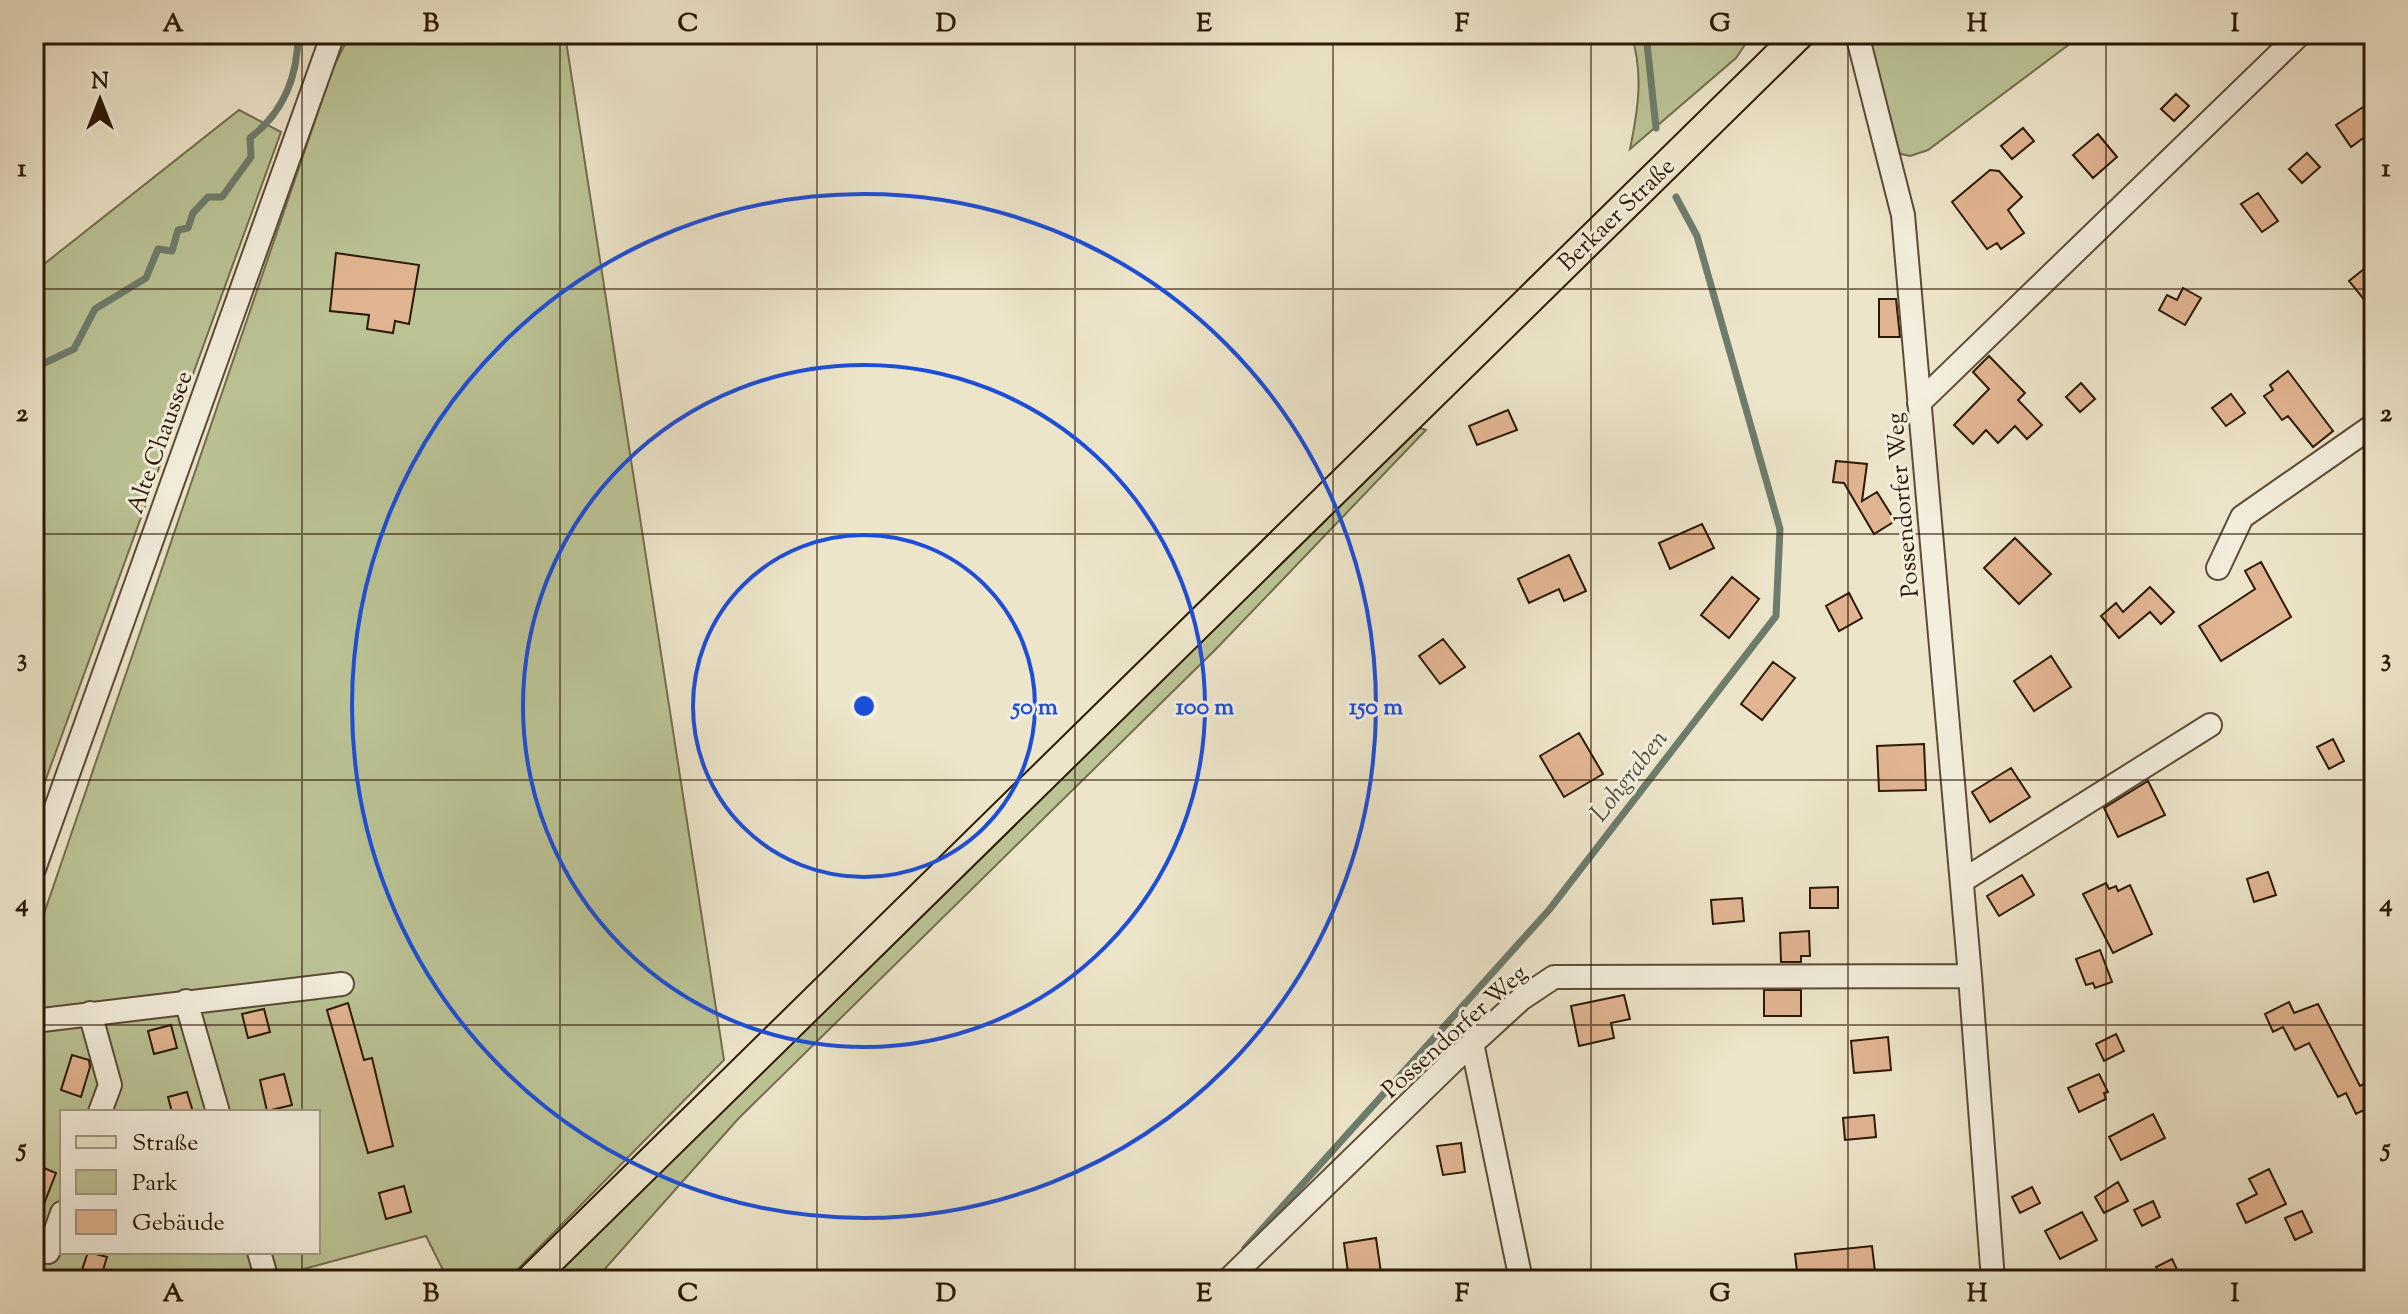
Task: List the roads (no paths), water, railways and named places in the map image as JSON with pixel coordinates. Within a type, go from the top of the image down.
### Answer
[{"type":"main road","name":"Berkaer Straße","points":[[530,1280],[1800,34]]},
{"type":"street","name":"Alte Chaussee","points":[[34,869],[333,34]]},
{"type":"street","name":"Possendorfer Weg","points":[[1857,34],[1903,215],[1962,881],[1993,1280]]},
{"type":"street","points":[[1919,403],[2300,34]]},
{"type":"street","points":[[2218,568],[2242,517],[2374,425]]},
{"type":"street","points":[[1962,881],[2210,725]]},
{"type":"street","name":"Possendorfer Weg","points":[[1228,1280],[1472,1043],[1521,999],[1554,977],[1970,976]]},
{"type":"street","points":[[34,1021],[342,984]]},
{"type":"street","points":[[186,1001],[217,1110]]},
{"type":"street","points":[[90,1013],[110,1085],[101,1110]]},
{"type":"street","points":[[1472,1043],[1521,1280]]},
{"type":"street","points":[[48,1252],[60,1219]]},
{"type":"waterway","points":[[34,368],[74,349],[95,309],[146,278],[158,249],[172,251],[178,230],[188,228],[193,213],[208,197],[222,197],[251,157],[250,138],[272,117],[287,92],[295,65],[298,34]]},
{"type":"waterway","name":"Lohgraben","points":[[1646,34],[1656,128]]},
{"type":"waterway","name":"Lohgraben","points":[[1245,1248],[1549,910],[1776,616],[1780,529],[1697,236],[1676,197]]}]
